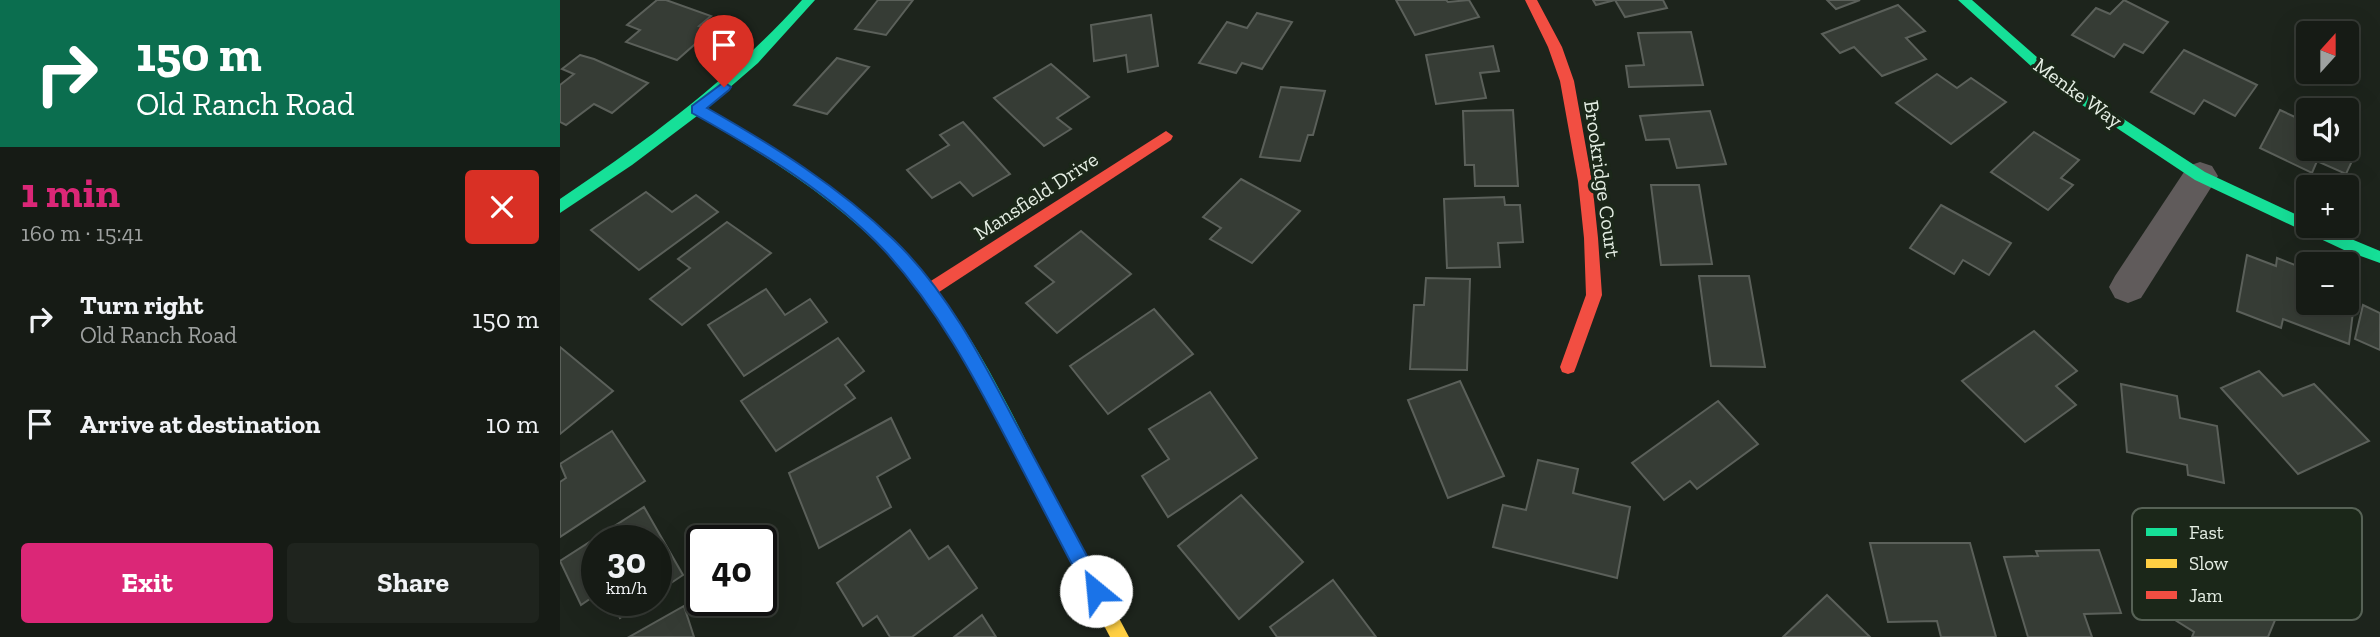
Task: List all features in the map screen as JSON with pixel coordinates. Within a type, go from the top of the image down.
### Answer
[{"type":"street","points":[[560,207],[632,159],[697,109],[759,55],[809,0]]},
{"type":"street","name":"Brookridge Court","points":[[1531,0],[1555,47],[1567,81],[1585,181],[1591,238],[1594,295],[1568,367]]},
{"type":"street","name":"Menke Way","points":[[1964,0],[2057,82],[2200,176],[2337,241],[2380,257]]},
{"type":"street","points":[[697,109],[760,145],[822,187],[889,245],[928,291],[973,359],[1120,637]]},
{"type":"street","name":"Mansfield Drive","points":[[928,291],[1167,136]]},
{"type":"street","points":[[2127,287],[2200,176]]},
{"type":"building","points":[[657,0],[666,0],[711,16],[699,26],[711,30],[677,60],[626,42],[640,30],[627,25]]},
{"type":"building","points":[[878,0],[913,0],[886,35],[855,29]]},
{"type":"building","points":[[1396,0],[1469,0],[1479,17],[1415,35]]},
{"type":"building","points":[[1593,0],[1615,0],[1596,5]]},
{"type":"building","points":[[1615,0],[1663,0],[1667,8],[1625,17]]},
{"type":"building","points":[[1827,0],[1860,0],[1836,9]]},
{"type":"building","points":[[2124,0],[2168,22],[2143,53],[2124,44],[2114,57],[2072,35],[2096,8],[2110,14]]},
{"type":"building","points":[[1898,5],[1925,31],[1906,38],[1926,59],[1882,76],[1854,47],[1840,53],[1822,34]]},
{"type":"building","points":[[1257,13],[1292,22],[1262,69],[1242,63],[1236,73],[1199,63],[1227,22],[1247,28]]},
{"type":"building","points":[[1151,15],[1158,66],[1128,72],[1126,55],[1094,61],[1091,25]]},
{"type":"building","points":[[1691,32],[1703,85],[1629,87],[1626,66],[1644,65],[1638,33]]},
{"type":"building","points":[[1493,46],[1499,71],[1480,73],[1486,98],[1436,104],[1426,55]]},
{"type":"building","points":[[2184,50],[2257,85],[2235,116],[2204,100],[2194,114],[2151,92]]},
{"type":"building","points":[[580,55],[648,83],[612,113],[594,104],[566,125],[560,122],[560,85],[574,74],[562,69]]},
{"type":"building","points":[[837,58],[869,67],[827,114],[794,105]]},
{"type":"building","points":[[1051,64],[1089,97],[1057,118],[1071,129],[1044,146],[994,98]]},
{"type":"building","points":[[1937,74],[1957,88],[1971,78],[2006,102],[1951,144],[1896,103]]},
{"type":"building","points":[[1281,87],[1325,91],[1313,135],[1308,135],[1300,161],[1260,157]]},
{"type":"building","points":[[1513,110],[1518,186],[1475,186],[1474,165],[1465,165],[1463,111]]},
{"type":"building","points":[[2280,110],[2296,117],[2296,161],[2317,161],[2312,173],[2260,148]]},
{"type":"building","points":[[1710,111],[1726,164],[1677,168],[1669,139],[1646,140],[1640,116]]},
{"type":"building","points":[[963,122],[1010,174],[973,196],[960,182],[932,198],[907,170],[949,145],[940,135]]},
{"type":"building","points":[[2034,132],[2079,160],[2061,178],[2073,185],[2048,210],[1991,172]]},
{"type":"building","points":[[2317,161],[2352,161],[2346,174]]},
{"type":"building","points":[[1241,179],[1300,211],[1252,263],[1210,239],[1221,228],[1203,217]]},
{"type":"building","points":[[1651,185],[1699,185],[1712,264],[1661,265]]},
{"type":"building","points":[[646,192],[672,212],[696,195],[718,212],[639,270],[591,230]]},
{"type":"building","points":[[1504,197],[1505,205],[1520,205],[1523,242],[1498,243],[1500,267],[1447,268],[1444,199]]},
{"type":"building","points":[[1941,205],[2011,243],[1989,275],[1963,260],[1954,274],[1910,248]]},
{"type":"building","points":[[727,222],[771,253],[682,325],[650,299],[690,268],[678,259]]},
{"type":"building","points":[[1081,231],[1131,274],[1057,333],[1026,303],[1054,282],[1035,266]]},
{"type":"building","points":[[2247,255],[2276,266],[2277,258],[2296,265],[2296,315],[2353,315],[2349,344],[2283,319],[2281,328],[2237,311]]},
{"type":"building","points":[[1699,276],[1749,276],[1765,367],[1711,366]]},
{"type":"building","points":[[1426,278],[1470,279],[1467,370],[1410,369],[1414,305],[1424,305]]},
{"type":"building","points":[[766,289],[785,315],[810,299],[827,322],[744,376],[708,325]]},
{"type":"building","points":[[2363,305],[2380,313],[2380,350],[2355,339]]},
{"type":"building","points":[[1154,309],[1193,354],[1108,414],[1070,366]]},
{"type":"building","points":[[2034,331],[2077,371],[2056,386],[2076,405],[2025,442],[1962,381]]},
{"type":"building","points":[[838,338],[864,371],[845,385],[855,398],[776,451],[741,401]]},
{"type":"building","points":[[560,347],[613,391],[560,434]]},
{"type":"building","points":[[2259,371],[2283,396],[2314,384],[2369,441],[2298,474],[2221,388]]},
{"type":"building","points":[[1460,381],[1504,476],[1448,498],[1408,400]]},
{"type":"building","points":[[2121,384],[2177,396],[2180,418],[2217,426],[2224,483],[2188,475],[2187,465],[2127,452]]},
{"type":"building","points":[[1210,392],[1257,458],[1168,517],[1142,476],[1169,459],[1149,429]]},
{"type":"building","points":[[1718,401],[1758,444],[1697,489],[1690,481],[1664,500],[1632,463]]},
{"type":"building","points":[[891,418],[910,458],[877,477],[891,507],[819,548],[789,473]]},
{"type":"building","points":[[612,431],[645,481],[560,537],[560,482],[566,478],[560,464]]},
{"type":"building","points":[[1538,460],[1578,469],[1573,493],[1630,507],[1617,578],[1493,547],[1503,505],[1526,510]]},
{"type":"building","points":[[1241,495],[1303,562],[1239,619],[1178,546]]},
{"type":"building","points":[[644,507],[654,525],[616,525]]},
{"type":"building","points":[[910,530],[929,559],[948,546],[977,588],[912,637],[890,637],[877,616],[863,626],[837,583]]},
{"type":"building","points":[[1870,543],[1970,543],[1996,637],[1941,637],[1937,621],[1888,622]]},
{"type":"building","points":[[581,548],[581,605],[560,561]]},
{"type":"building","points":[[2099,550],[2121,613],[2084,614],[2092,637],[2028,637],[2004,557],[2038,556],[2036,551]]},
{"type":"building","points":[[672,556],[683,575],[672,582]]},
{"type":"building","points":[[1333,580],[1376,637],[1277,637],[1270,627]]},
{"type":"building","points":[[1827,595],[1870,637],[1783,637]]},
{"type":"building","points":[[684,606],[694,637],[629,637],[666,616],[672,616],[672,613]]},
{"type":"building","points":[[982,615],[996,637],[954,637]]},
{"type":"building","points":[[2175,620],[2275,620],[2268,637],[2192,637],[2194,632]]},
{"type":"traffic: fast","points":[[560,207],[692,112],[753,59],[809,0]]},
{"type":"traffic: fast","points":[[1964,0],[2057,82],[2200,176],[2349,246],[2380,257]]},
{"type":"traffic: fast","points":[[697,109],[760,146],[820,187],[877,233],[902,259],[926,287],[960,336],[1044,494]]},
{"type":"traffic: slow","points":[[1044,494],[1120,637]]},
{"type":"traffic: jam","points":[[1531,0],[1555,47],[1567,81],[1585,181],[1591,238],[1594,295],[1568,367]]},
{"type":"traffic: jam","points":[[928,291],[1166,136]]},
{"type":"route","points":[[724,87],[697,109],[760,145],[822,187],[889,245],[928,291],[973,359],[1096,591]]}]
